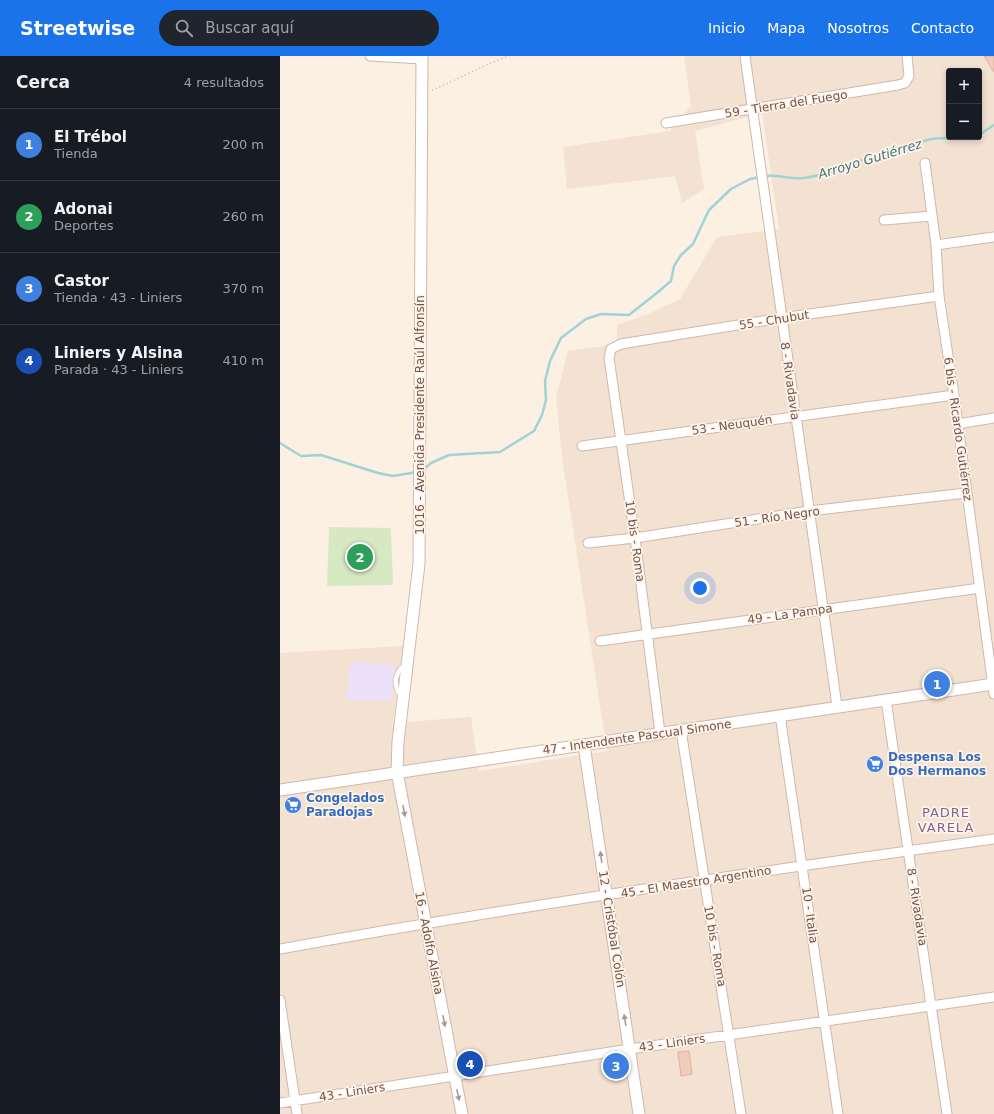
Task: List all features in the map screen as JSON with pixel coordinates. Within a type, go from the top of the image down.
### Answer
[{"type":"street","points":[[370,56],[422,58]]},
{"type":"street","name":"8 - Rivadavia","points":[[745,56],[837,706]]},
{"type":"street","name":"59 - Tierra del Fuego","points":[[666,123],[890,87],[905,83],[909,76],[907,56]]},
{"type":"street","name":"1016 - Avenida Presidente Raúl Alfonsín","points":[[397,772],[403,695],[419,564],[422,58]]},
{"type":"street","name":"6 bis - Ricardo Gutiérrez","points":[[926,163],[936,245],[939,296],[994,687]]},
{"type":"street","points":[[884,220],[932,216]]},
{"type":"street","points":[[936,245],[994,237]]},
{"type":"street","name":"55 - Chubut","points":[[611,349],[621,344],[781,318],[939,296]]},
{"type":"street","name":"10 bis - Roma","points":[[611,349],[609,358],[635,538],[660,733]]},
{"type":"street","name":"53 - Neuquén","points":[[582,446],[954,395]]},
{"type":"street","points":[[958,424],[994,418]]},
{"type":"street","name":"51 - Río Negro","points":[[588,543],[635,538],[809,511],[966,492]]},
{"type":"street","name":"49 - La Pampa","points":[[600,641],[980,588]]},
{"type":"street","name":"47 - Intendente Pascual Simone","points":[[280,790],[837,706],[994,687]]},
{"type":"street","name":"8 - Rivadavia","points":[[886,700],[947,1114]]},
{"type":"street","name":"10 - Italia","points":[[780,715],[838,1114]]},
{"type":"street","name":"10 bis - Roma","points":[[681,730],[730,1035],[741,1114]]},
{"type":"street","name":"12 - Cristóbal Colón","points":[[584,744],[639,1114]]},
{"type":"street","name":"16 - Adolfo Alsina","points":[[397,772],[462,1114]]},
{"type":"street","name":"45 - El Maestro Argentino","points":[[280,949],[425,923],[704,880],[994,839]]},
{"type":"street","name":"43 - Liniers","points":[[280,1103],[630,1049],[994,997]]},
{"type":"street","points":[[280,1000],[297,1114]]},
{"type":"path","points":[[421,94],[452,82],[487,64],[509,56]]},
{"type":"shaded area","points":[[684,56],[994,56],[994,1114],[280,1114],[280,653],[403,646],[393,723],[471,717],[479,771],[607,751],[562,457],[556,397],[568,351],[604,346],[617,340],[617,325],[648,314],[680,299],[717,237],[779,229],[762,113],[695,131],[704,189],[682,203],[675,176],[567,189],[563,147],[670,131],[691,106]]},
{"type":"shaded area","points":[[351,662],[395,665],[392,701],[346,701]]},
{"type":"green space","points":[[329,527],[391,528],[393,585],[327,586]]},
{"type":"building","points":[[984,56],[994,56],[994,72]]},
{"type":"building","points":[[689,1051],[692,1074],[681,1076],[678,1052]]},
{"type":"waterway","name":"Arroyo Gutiérrez","points":[[982,133],[994,125]]},
{"type":"waterway","name":"Arroyo Gutiérrez","points":[[765,176],[789,178],[814,176],[919,142],[937,138],[946,138]]},
{"type":"waterway","name":"Arroyo Gutiérrez","points":[[423,470],[431,463],[449,455],[500,452],[534,431],[542,415],[546,400],[545,381],[550,361],[561,338],[586,319],[601,314],[629,315],[658,292],[671,281],[674,266],[681,255],[693,244],[709,210],[731,189],[750,179],[760,177]]},
{"type":"waterway","name":"Arroyo Gutiérrez","points":[[280,443],[301,456],[321,455],[378,473],[393,476],[417,472]]},
{"type":"place","name":"Adonai","points":[[360,557]]},
{"type":"place","name":"El Trébol","points":[[937,684]]},
{"type":"place","name":"Despensa Los Dos Hermanos","points":[[875,764]]},
{"type":"place","name":"Congelados Paradojas","points":[[293,805]]},
{"type":"place","name":"Liniers y Alsina","points":[[470,1064]]},
{"type":"place","name":"Castor","points":[[616,1066]]},
{"type":"district","name":"PADRE VARELA","points":[[946,820]]}]
